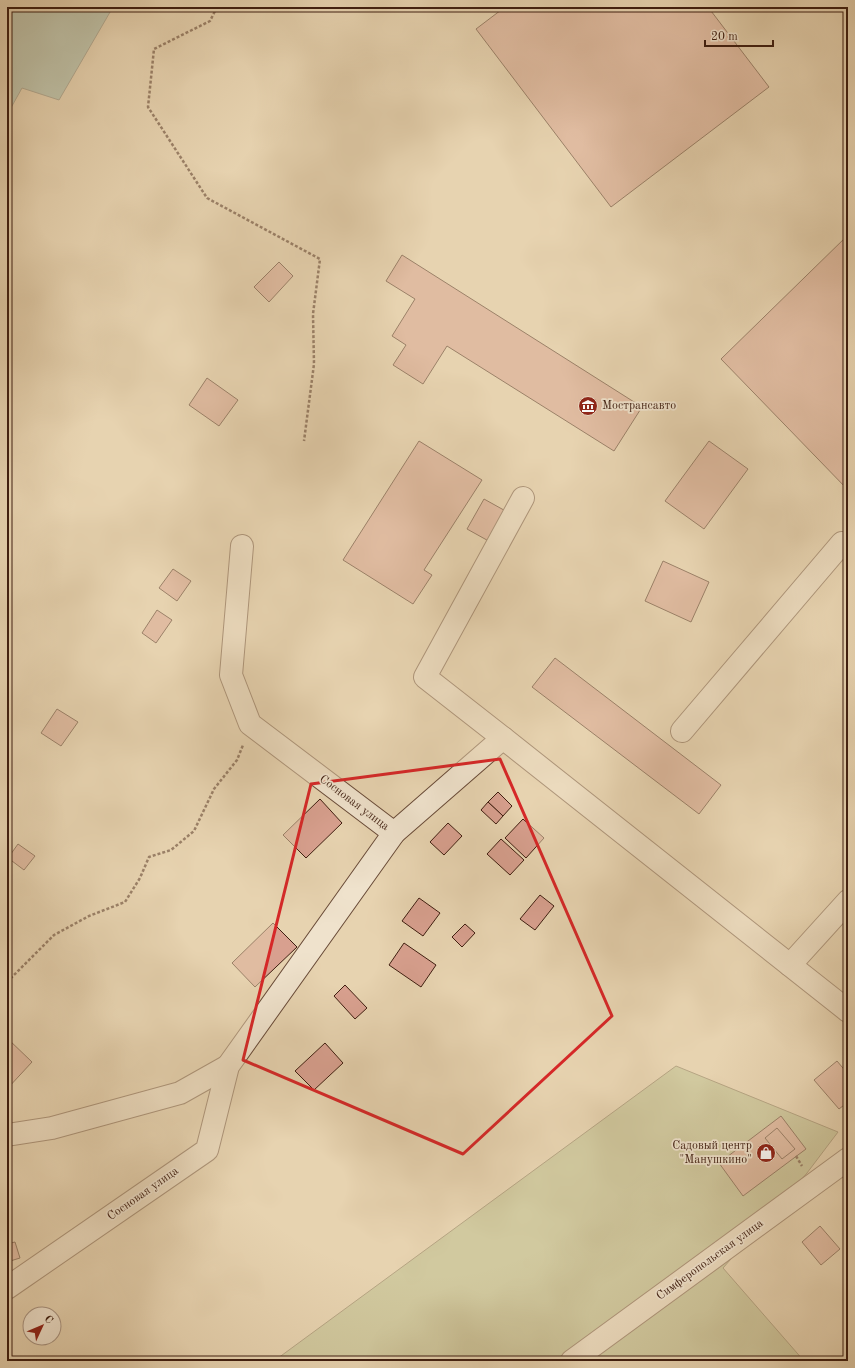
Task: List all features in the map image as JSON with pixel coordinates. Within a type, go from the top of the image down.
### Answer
[{"type":"lane","points":[[523,498],[425,677],[848,1011]]},
{"type":"lane","points":[[682,731],[842,543],[848,544]]},
{"type":"lane","points":[[242,546],[231,675],[250,724]]},
{"type":"lane","name":"Сосновая улица","points":[[7,1288],[207,1150],[228,1066],[394,834],[250,724]]},
{"type":"lane","points":[[394,834],[503,738]]},
{"type":"lane","points":[[790,965],[848,901]]},
{"type":"lane","name":"Сосновая улица","points":[[7,1135],[52,1128],[180,1093],[228,1066]]},
{"type":"lane","name":"Симферопольская улица","points":[[572,1361],[848,1159]]},
{"type":"path","points":[[217,7],[210,21],[154,49],[148,107],[207,198],[320,258],[313,314],[314,364],[304,441]]},
{"type":"path","points":[[7,982],[54,935],[89,916],[125,902],[140,878],[148,857],[171,850],[194,831],[214,789],[237,760],[250,724]]},
{"type":"highlighted area","points":[[500,759],[612,1016],[463,1154],[243,1060],[311,784]]},
{"type":"green space","points":[[676,1066],[838,1132],[807,1173],[723,1268],[804,1361],[274,1361]]},
{"type":"water","points":[[7,7],[113,7],[59,100],[22,88],[7,115]]},
{"type":"building","points":[[505,7],[708,7],[769,87],[611,207],[476,29]]},
{"type":"building","points":[[848,235],[848,490],[721,359]]},
{"type":"building","points":[[402,255],[642,407],[614,451],[447,346],[423,384],[393,365],[406,345],[392,336],[415,299],[386,281]]},
{"type":"building","points":[[279,262],[293,276],[269,302],[254,287]]},
{"type":"building","points":[[207,378],[238,400],[219,426],[189,405]]},
{"type":"building","points":[[419,441],[482,480],[424,570],[432,575],[413,604],[343,560]]},
{"type":"building","points":[[709,441],[748,469],[704,529],[665,501]]},
{"type":"building","points":[[484,499],[511,514],[494,544],[467,529]]},
{"type":"building","points":[[663,561],[709,582],[691,622],[645,601]]},
{"type":"building","points":[[173,569],[191,581],[177,601],[159,588]]},
{"type":"building","points":[[157,610],[172,620],[156,643],[142,633]]},
{"type":"building","points":[[555,658],[721,785],[699,814],[532,687]]},
{"type":"building","points":[[57,709],[78,722],[61,746],[41,733]]},
{"type":"building","points":[[498,792],[512,806],[503,816],[488,802]]},
{"type":"building","points":[[320,799],[342,823],[306,858],[283,835]]},
{"type":"building","points":[[488,802],[503,816],[496,824],[481,810]]},
{"type":"building","points":[[523,819],[544,838],[526,858],[505,838]]},
{"type":"building","points":[[448,823],[462,836],[444,855],[430,842]]},
{"type":"building","points":[[501,839],[524,860],[510,875],[487,854]]},
{"type":"building","points":[[18,844],[35,856],[24,870],[8,858]]},
{"type":"building","points":[[540,895],[554,906],[535,930],[520,919]]},
{"type":"building","points":[[419,898],[440,913],[423,936],[402,921]]},
{"type":"building","points":[[273,923],[297,947],[255,987],[232,963]]},
{"type":"building","points":[[465,924],[475,933],[462,947],[452,937]]},
{"type":"building","points":[[404,943],[436,965],[421,987],[389,965]]},
{"type":"building","points":[[345,985],[367,1008],[355,1019],[334,996]]},
{"type":"building","points":[[7,1038],[32,1062],[7,1089]]},
{"type":"building","points":[[325,1043],[343,1063],[314,1090],[295,1071]]},
{"type":"building","points":[[837,1061],[848,1074],[848,1102],[839,1109],[814,1080]]},
{"type":"building","name":"Садовый центр \"Манушкино\"","points":[[781,1116],[806,1149],[743,1196],[719,1163]]},
{"type":"building","points":[[777,1128],[795,1149],[782,1159],[765,1138]]},
{"type":"building","points":[[820,1226],[840,1249],[821,1265],[802,1242]]},
{"type":"building","points":[[15,1242],[20,1258],[7,1262],[7,1244]]},
{"type":"place","name":"Мострансавто","points":[[588,406]]},
{"type":"place","name":"Садовый центр \"Манушкино\"","points":[[766,1153]]}]
